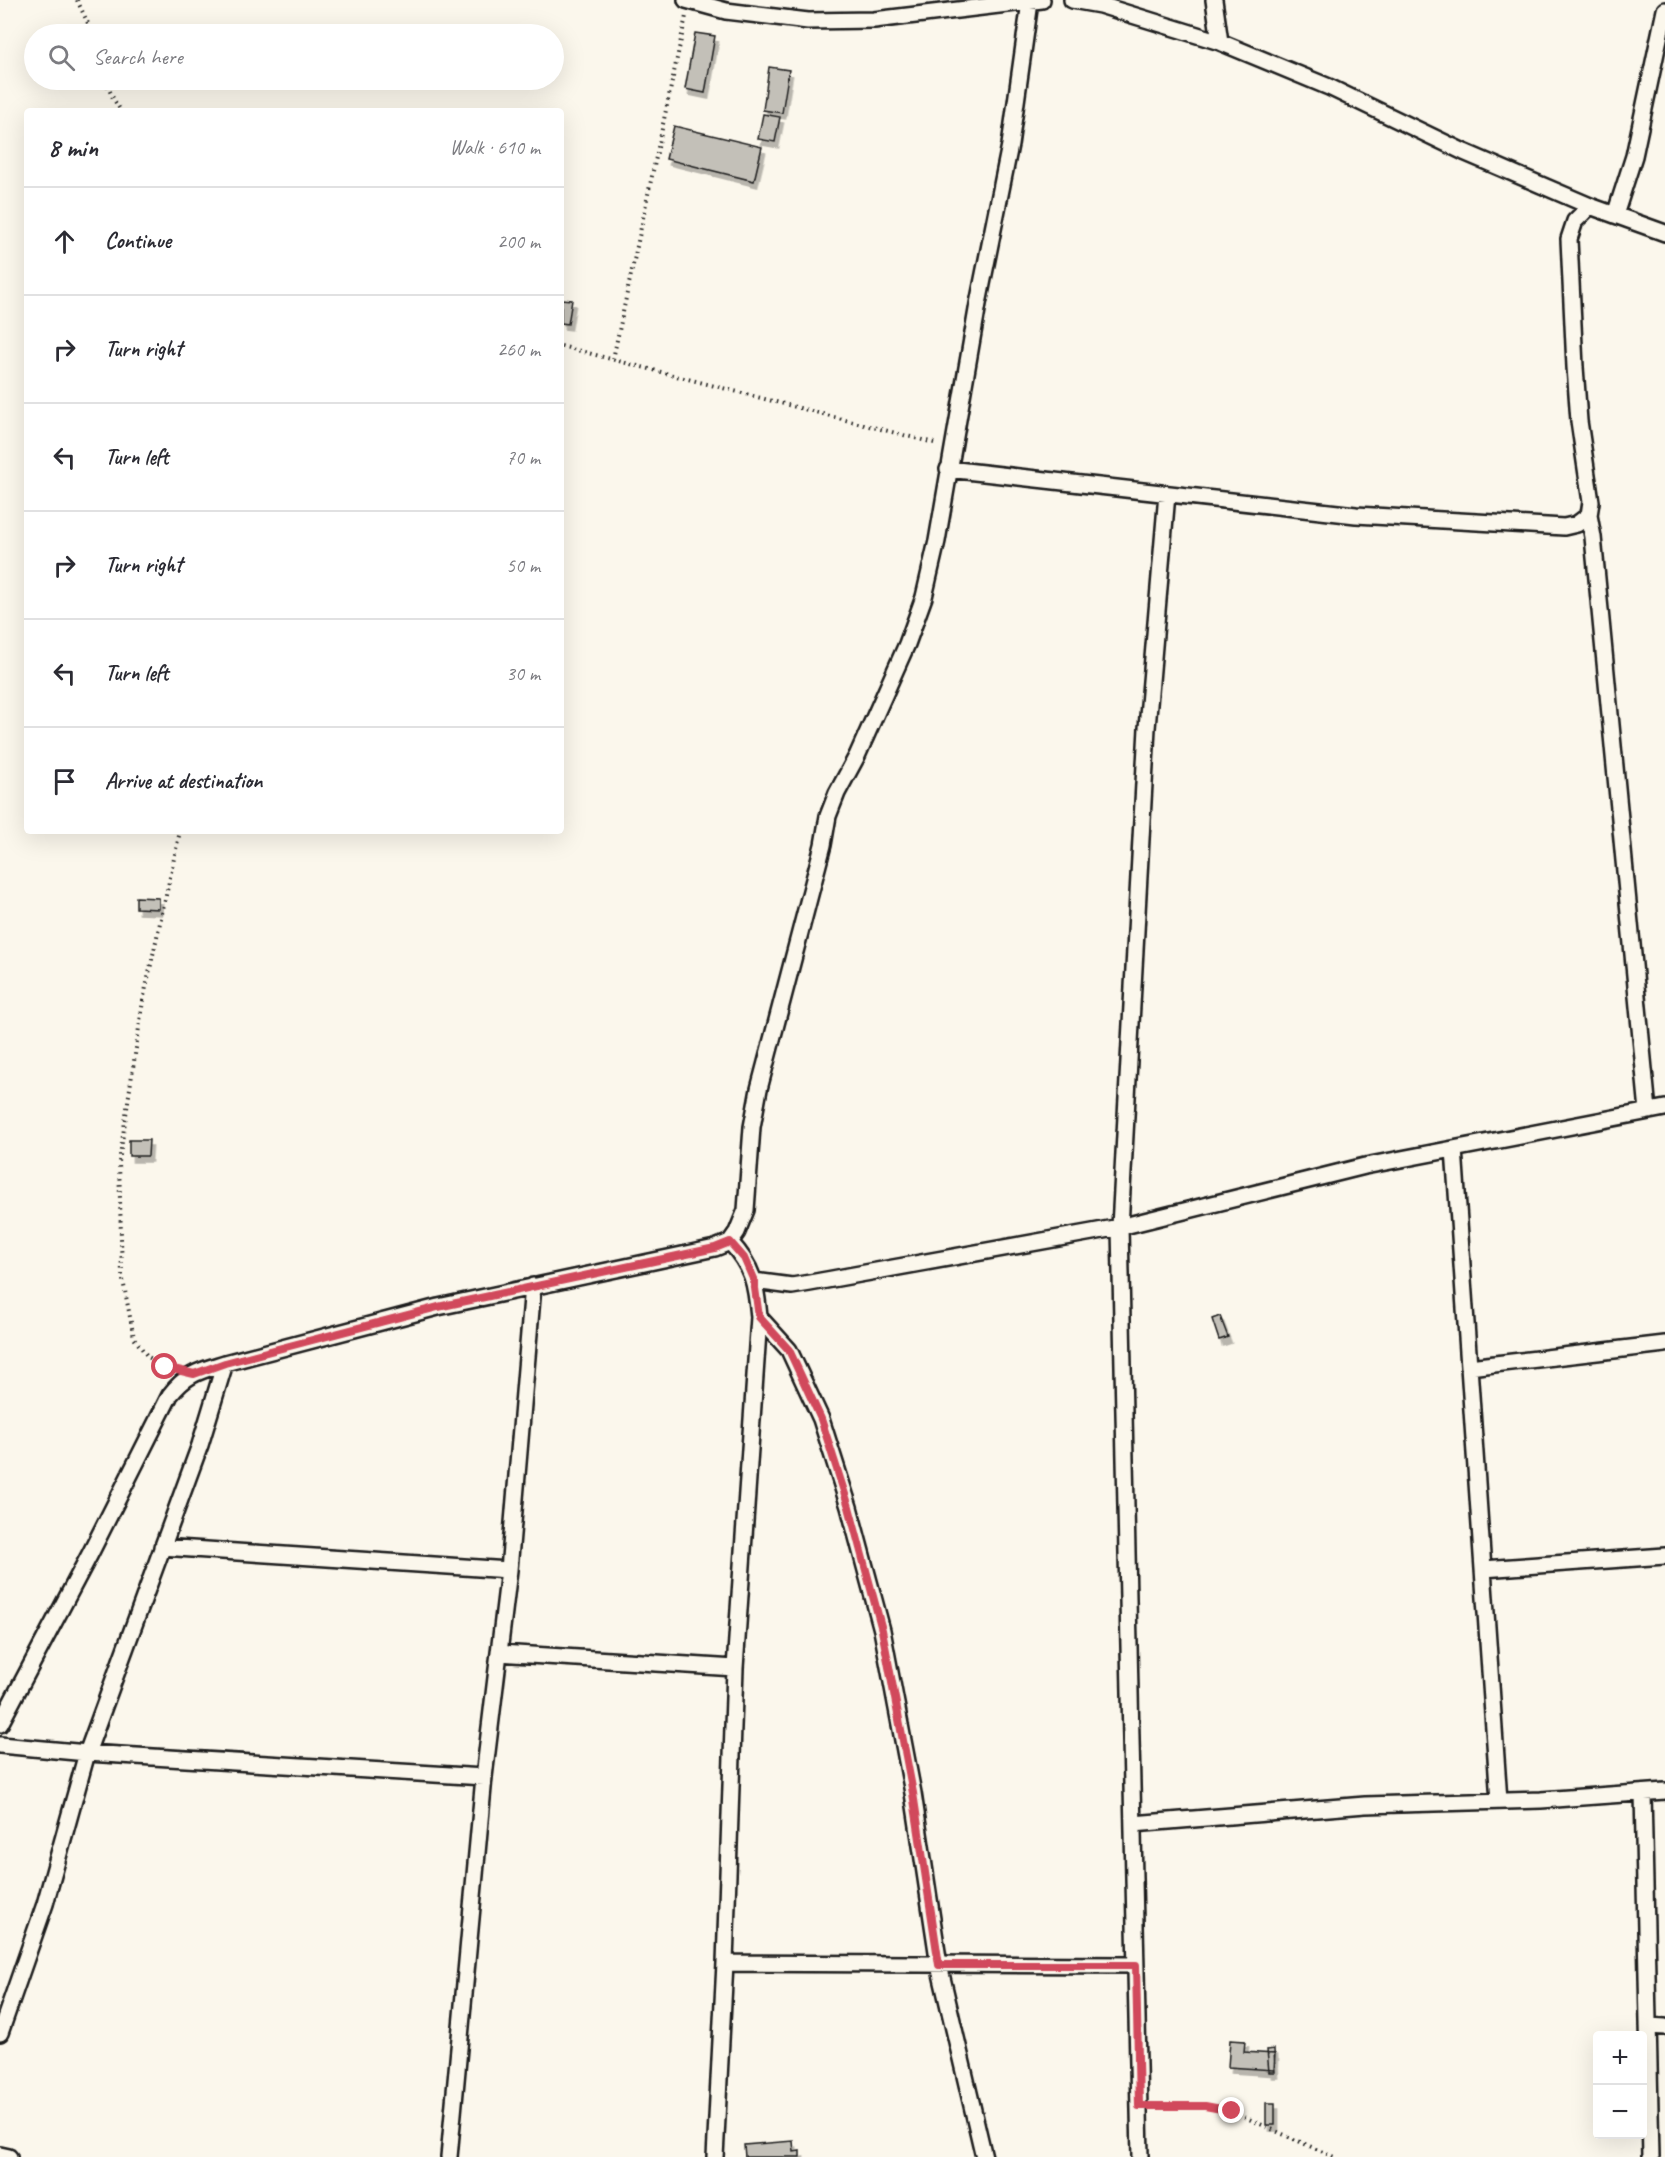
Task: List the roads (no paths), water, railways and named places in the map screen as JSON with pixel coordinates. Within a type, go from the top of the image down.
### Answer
[{"type":"street","points":[[1072,0],[1101,5],[1220,42],[1329,87],[1444,143],[1590,206],[1665,233]]},
{"type":"street","points":[[1220,42],[1216,8],[1224,0]]},
{"type":"street","points":[[0,1724],[90,1554],[170,1395],[181,1381],[225,1363],[438,1307],[715,1248],[730,1242],[746,1210],[752,1127],[759,1089],[824,845],[828,816],[907,644],[924,597],[937,541],[948,469],[1036,1],[874,20],[808,21],[726,11],[688,1]]},
{"type":"street","points":[[1615,215],[1634,156],[1665,10]]},
{"type":"street","points":[[1590,206],[1575,221],[1569,239],[1579,422],[1591,502],[1589,515],[1593,537],[1648,1111]]},
{"type":"street","points":[[948,469],[1356,515],[1564,527],[1577,524],[1589,515]]},
{"type":"street","points":[[1140,2157],[1120,1227],[1147,728],[1167,494]]},
{"type":"street","points":[[754,1281],[792,1286],[1120,1227],[1365,1166],[1665,1108]]},
{"type":"street","points":[[1454,1149],[1499,1801]]},
{"type":"street","points":[[715,2157],[725,1964],[735,1668],[759,1317],[754,1281],[744,1258],[730,1242]]},
{"type":"street","points":[[449,2157],[484,1777],[509,1570],[533,1286]]},
{"type":"street","points":[[759,1317],[789,1350],[821,1419],[849,1507],[882,1630],[913,1793],[939,1965],[984,2157]]},
{"type":"street","points":[[1469,1367],[1665,1344]]},
{"type":"street","points":[[0,2033],[45,1904],[87,1753],[200,1445],[225,1363]]},
{"type":"street","points":[[162,1547],[509,1570]]},
{"type":"street","points":[[1483,1569],[1665,1556]]},
{"type":"street","points":[[500,1653],[735,1668]]},
{"type":"street","points":[[0,1745],[87,1753],[484,1777]]},
{"type":"street","points":[[1133,1824],[1365,1805],[1499,1801],[1665,1791]]},
{"type":"street","points":[[1643,1793],[1651,2157]]},
{"type":"street","points":[[725,1964],[1136,1965]]},
{"type":"street","points":[[1648,2026],[1665,2027]]},
{"type":"street","points":[[0,2155],[9,2157]]}]
